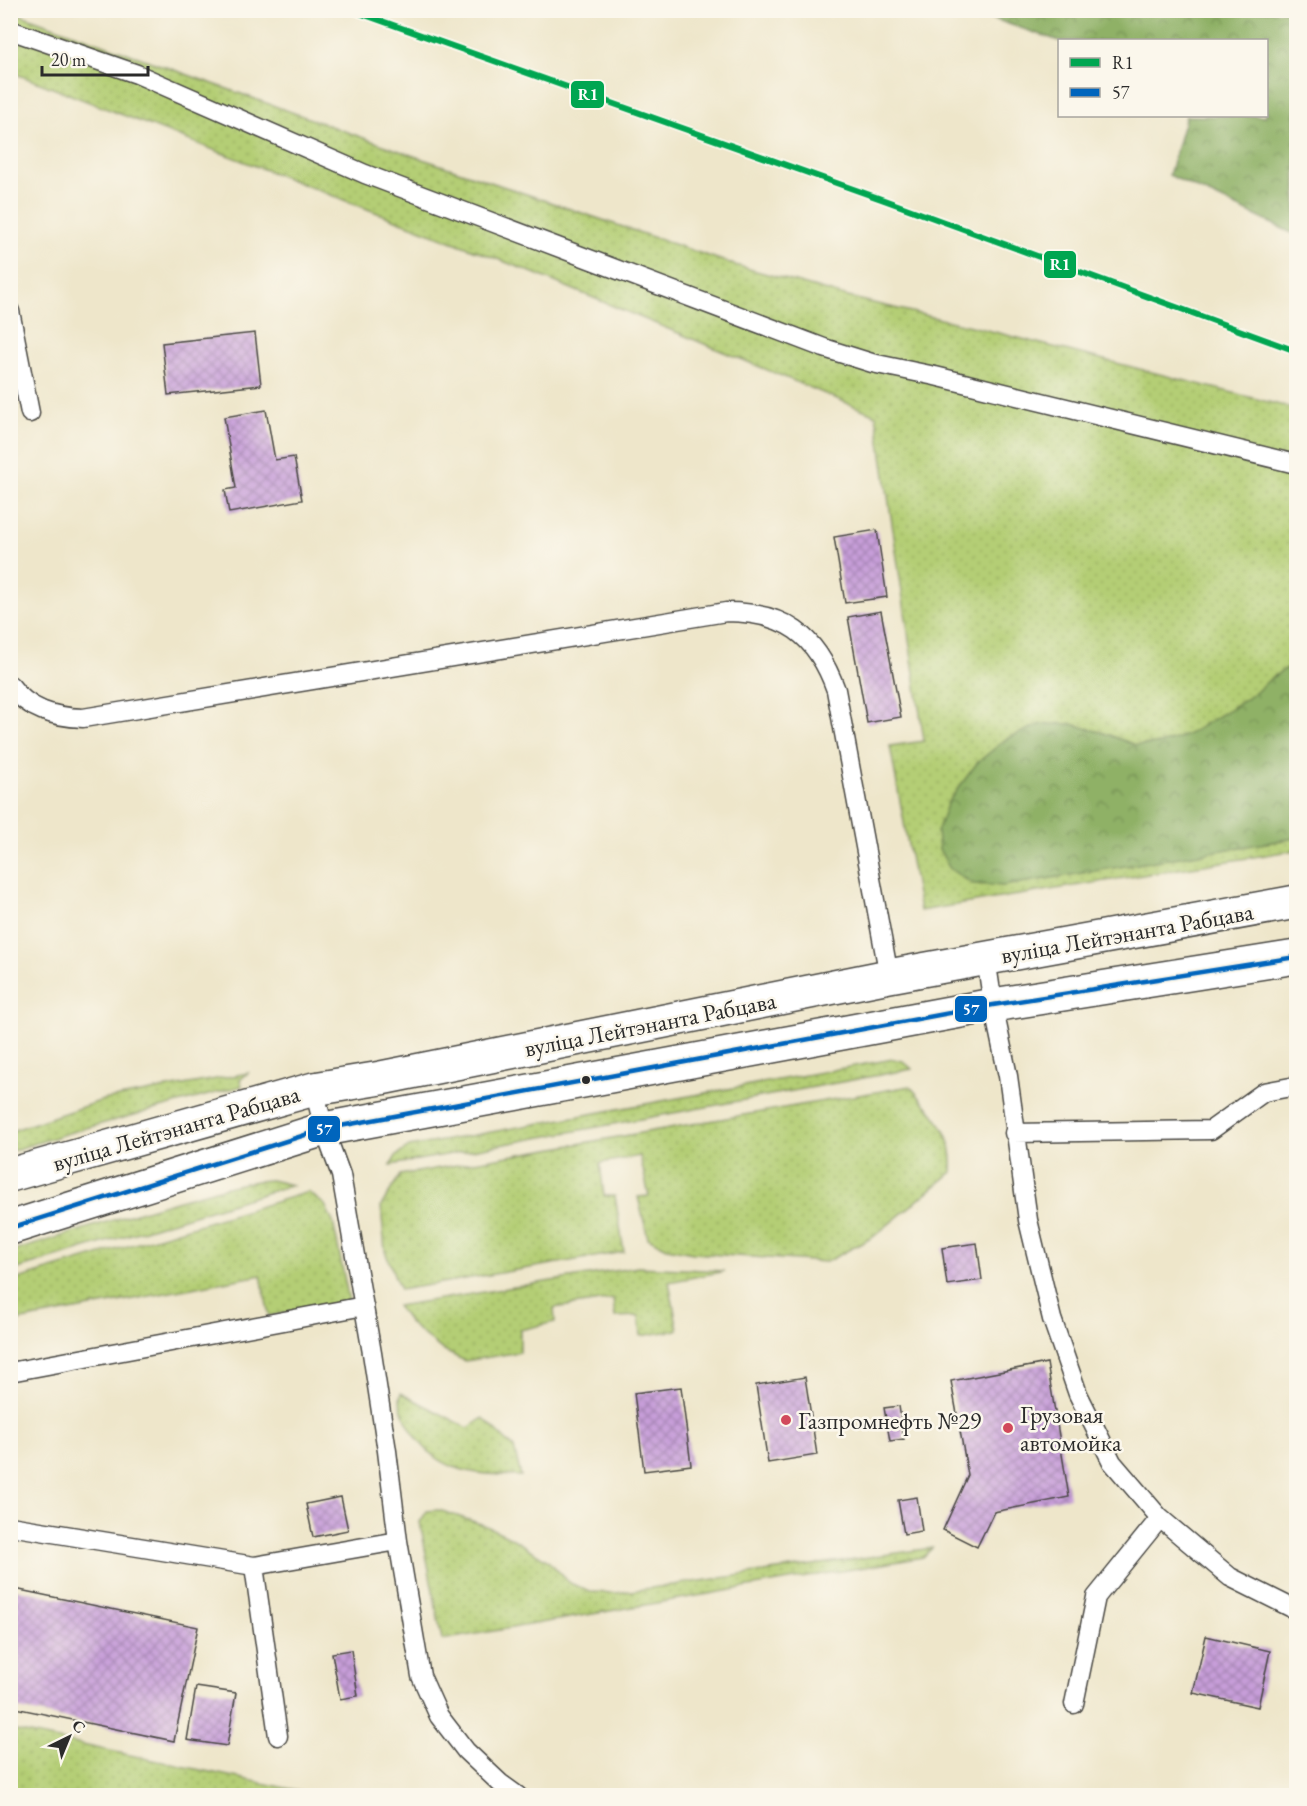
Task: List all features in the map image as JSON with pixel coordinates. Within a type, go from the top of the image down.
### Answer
[{"type":"highway","name":"вуліца Лейтэнанта Рабцава","points":[[10,1176],[314,1089],[381,1078],[889,976],[1296,902]]},
{"type":"highway","name":"вуліца Лейтэнанта Рабцава","points":[[10,1228],[324,1130],[993,1005],[1296,957]]},
{"type":"lane","points":[[10,30],[137,74],[365,174],[824,348],[902,370],[1296,464]]},
{"type":"lane","points":[[10,311],[30,413]]},
{"type":"lane","points":[[10,686],[28,704],[45,713],[65,718],[83,718],[726,612],[748,612],[770,617],[793,628],[812,645],[828,667],[836,690],[889,976]]},
{"type":"lane","points":[[986,958],[1008,1076],[1014,1133],[1028,1220],[1052,1319],[1078,1394],[1112,1462],[1160,1518],[1230,1577],[1296,1610]]},
{"type":"lane","points":[[1014,1133],[1211,1130],[1264,1092],[1296,1086]]},
{"type":"lane","points":[[314,1089],[324,1130],[341,1175],[364,1306],[387,1451],[398,1541],[421,1676],[440,1716],[466,1751],[500,1783],[518,1796]]},
{"type":"lane","points":[[10,1372],[364,1306]]},
{"type":"lane","points":[[1074,1704],[1096,1597],[1160,1518]]},
{"type":"lane","points":[[10,1526],[254,1566],[398,1541]]},
{"type":"lane","points":[[254,1566],[278,1736]]},
{"type":"green space","points":[[10,11],[414,156],[735,265],[848,297],[1296,409],[1296,850],[920,911],[890,746],[924,741],[876,415],[526,270],[11,72]]},
{"type":"green space","points":[[970,11],[1296,11],[1296,235],[1169,175],[1186,117],[1268,117],[1268,39],[1058,41]]},
{"type":"green space","points":[[1296,662],[1296,838],[1003,886],[973,884],[950,869],[939,849],[937,832],[948,802],[977,763],[1006,739],[1041,724],[1072,724],[1135,745],[1160,744],[1187,735],[1254,694],[1271,678]]},
{"type":"green space","points":[[893,1059],[903,1061],[912,1069],[391,1165],[396,1156],[409,1147]]},
{"type":"green space","points":[[248,1073],[240,1080],[242,1086],[75,1131],[11,1151],[11,1131],[103,1100]]},
{"type":"green space","points":[[910,1086],[941,1124],[950,1146],[952,1172],[873,1237],[826,1262],[693,1253],[667,1248],[648,1238],[638,1197],[649,1196],[640,1156],[600,1163],[604,1196],[615,1196],[624,1252],[400,1290],[385,1251],[381,1206],[400,1175]]},
{"type":"green space","points":[[271,1180],[292,1185],[11,1271],[11,1252],[186,1198],[239,1184]]},
{"type":"green space","points":[[308,1192],[325,1205],[333,1222],[349,1301],[269,1316],[261,1275],[11,1322],[11,1281]]},
{"type":"green space","points":[[638,1267],[725,1271],[669,1282],[678,1330],[641,1336],[639,1316],[615,1317],[613,1299],[554,1308],[555,1322],[520,1330],[520,1352],[465,1361],[444,1351],[410,1324],[397,1306]]},
{"type":"green space","points":[[401,1393],[468,1428],[483,1418],[514,1448],[521,1476],[470,1472],[455,1468],[430,1453],[408,1424],[401,1405]]},
{"type":"green space","points":[[439,1510],[484,1525],[510,1537],[547,1560],[570,1583],[590,1592],[616,1593],[932,1548],[923,1557],[442,1640],[420,1522],[427,1511]]},
{"type":"green space","points":[[11,1730],[319,1795],[11,1795]]},
{"type":"building","points":[[255,333],[261,385],[168,395],[162,343]]},
{"type":"building","points":[[266,410],[275,460],[294,457],[302,500],[229,513],[225,490],[236,488],[224,417]]},
{"type":"building","points":[[877,530],[887,597],[845,603],[834,537]]},
{"type":"building","points":[[881,611],[901,717],[867,723],[848,617]]},
{"type":"building","points":[[977,1243],[982,1280],[947,1285],[942,1248]]},
{"type":"building","name":"Грузовая автомойка","points":[[1047,1363],[1069,1497],[994,1512],[977,1547],[943,1530],[968,1475],[951,1381]]},
{"type":"building","name":"Газпромнефть №29","points":[[805,1377],[817,1455],[768,1463],[756,1385]]},
{"type":"building","points":[[681,1387],[691,1465],[644,1471],[634,1393]]},
{"type":"building","points":[[899,1406],[904,1439],[890,1441],[884,1408]]},
{"type":"building","points":[[341,1497],[348,1530],[313,1537],[306,1504]]},
{"type":"building","points":[[917,1497],[922,1531],[904,1534],[898,1500]]},
{"type":"building","points":[[10,1588],[198,1627],[174,1741],[10,1707]]},
{"type":"building","points":[[1206,1636],[1270,1651],[1258,1707],[1193,1693]]},
{"type":"building","points":[[351,1650],[358,1696],[340,1699],[332,1653]]},
{"type":"building","points":[[196,1687],[236,1693],[227,1746],[187,1740]]},
{"type":"transit line","name":"R1","points":[[351,10],[884,200],[1296,351]]},
{"type":"transit line","name":"57","points":[[10,1228],[324,1129],[993,1005],[1296,957]]},
{"type":"place","name":"Газпромнефть №29","points":[[786,1420]]},
{"type":"place","name":"Грузовая автомойка","points":[[1008,1428]]}]
